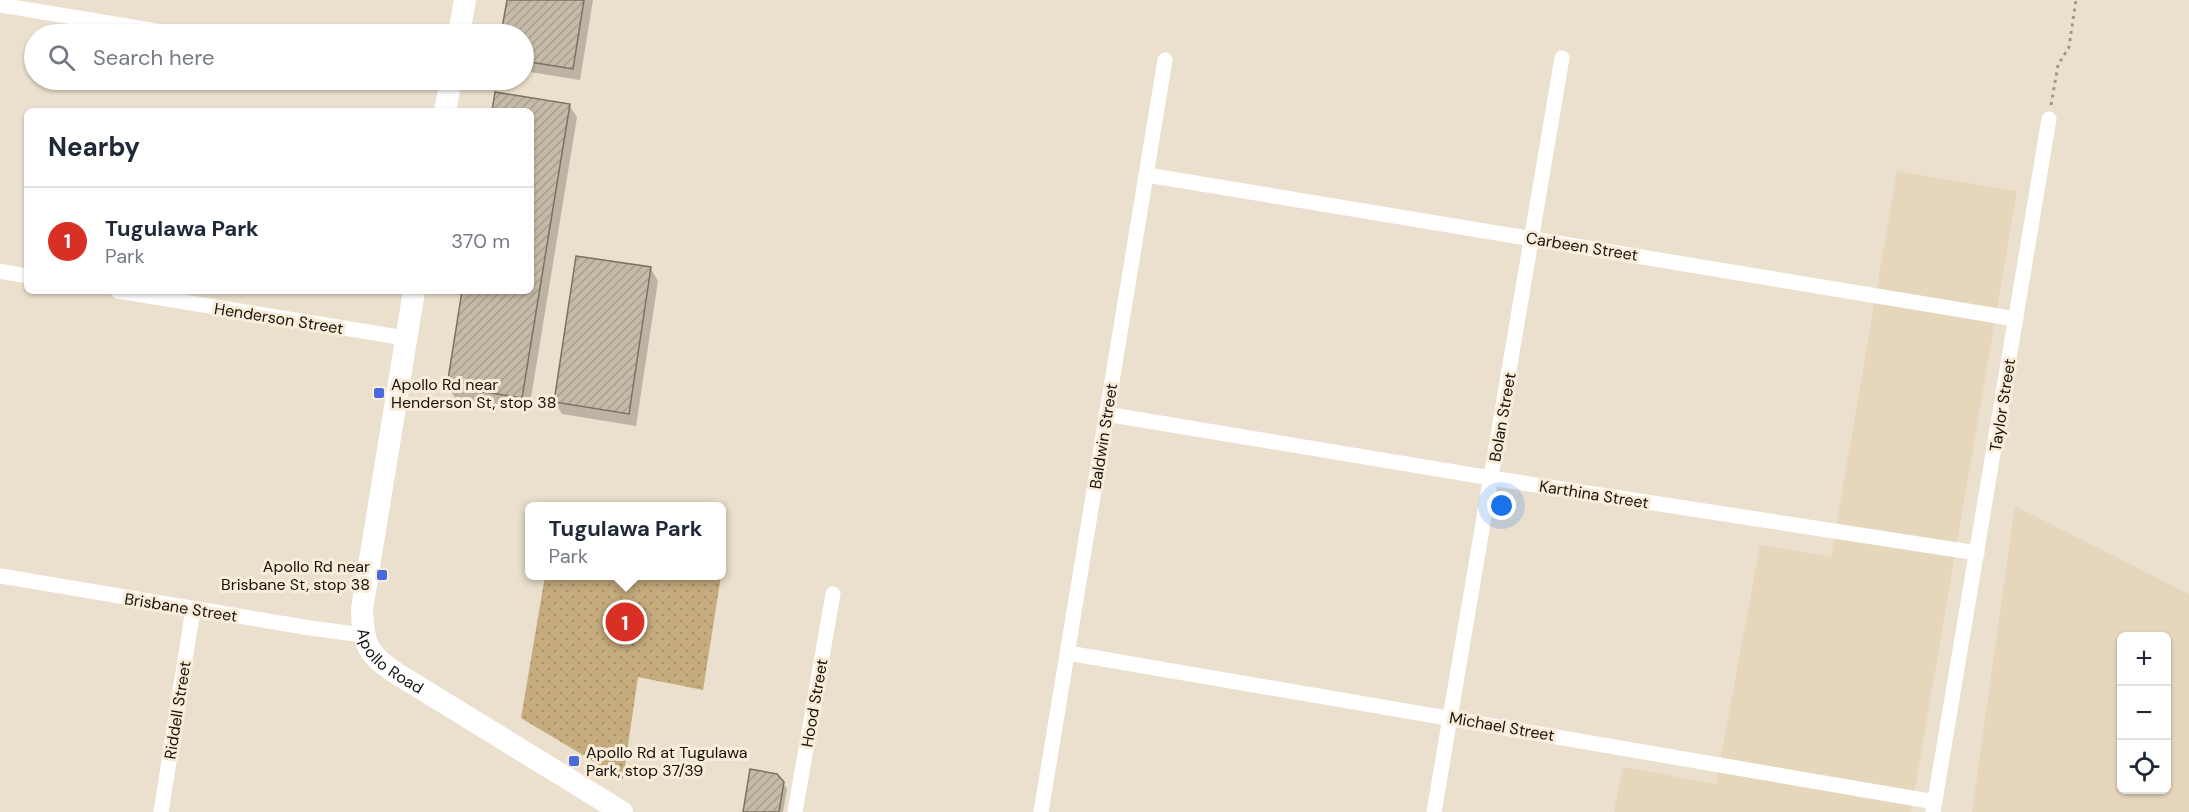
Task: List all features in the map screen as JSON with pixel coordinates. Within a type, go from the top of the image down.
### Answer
[{"type":"street","points":[[461,24],[465,0]]},
{"type":"street","points":[[0,5],[115,24]]},
{"type":"street","name":"Bolan Street","points":[[1434,812],[1562,58]]},
{"type":"street","name":"Baldwin Street","points":[[1041,812],[1165,60]]},
{"type":"street","points":[[445,108],[446,90]]},
{"type":"street","name":"Taylor Street","points":[[1934,807],[2049,119]]},
{"type":"street","name":"Carbeen Street","points":[[1147,175],[2016,319]]},
{"type":"street","points":[[0,272],[24,276]]},
{"type":"street","name":"Henderson Street","points":[[136,294],[405,338]]},
{"type":"street","name":"Apollo Road","points":[[413,294],[362,609],[363,635],[368,647],[380,663],[622,812]]},
{"type":"street","name":"Karthina Street","points":[[1106,414],[1491,478],[1977,553]]},
{"type":"street","name":"Brisbane Street","points":[[0,576],[363,635]]},
{"type":"street","name":"Hood Street","points":[[795,812],[833,594]]},
{"type":"street","name":"Riddell Street","points":[[161,812],[193,609]]},
{"type":"street","name":"Michael Street","points":[[1068,652],[1450,717],[1934,807]]},
{"type":"path","points":[[2049,119],[2058,65],[2069,46],[2076,0]]},
{"type":"shaded area","points":[[1897,171],[2017,191],[1911,812],[1614,812],[1623,767],[1716,784],[1760,545],[1831,557]]},
{"type":"shaded area","points":[[2015,506],[2189,594],[2189,812],[1972,812]]},
{"type":"shaded area","points":[[544,580],[720,580],[703,690],[638,677],[623,779],[521,718]]},
{"type":"building","points":[[507,0],[584,0],[573,69],[534,63],[534,24],[503,24]]},
{"type":"building","points":[[495,92],[570,104],[522,398],[447,386],[462,294],[534,294],[534,108],[492,108]]},
{"type":"building","points":[[576,256],[651,267],[629,414],[554,402]]},
{"type":"building","points":[[750,769],[777,774],[784,782],[779,812],[743,812]]},
{"type":"place","name":"Apollo Rd near Henderson St, stop 38","points":[[379,393]]},
{"type":"place","name":"Apollo Rd near Brisbane St, stop 38","points":[[382,575]]},
{"type":"place","name":"Tugulawa Park","points":[[625,622]]},
{"type":"place","name":"Apollo Rd at Tugulawa Park, stop 37/39","points":[[574,761]]}]
